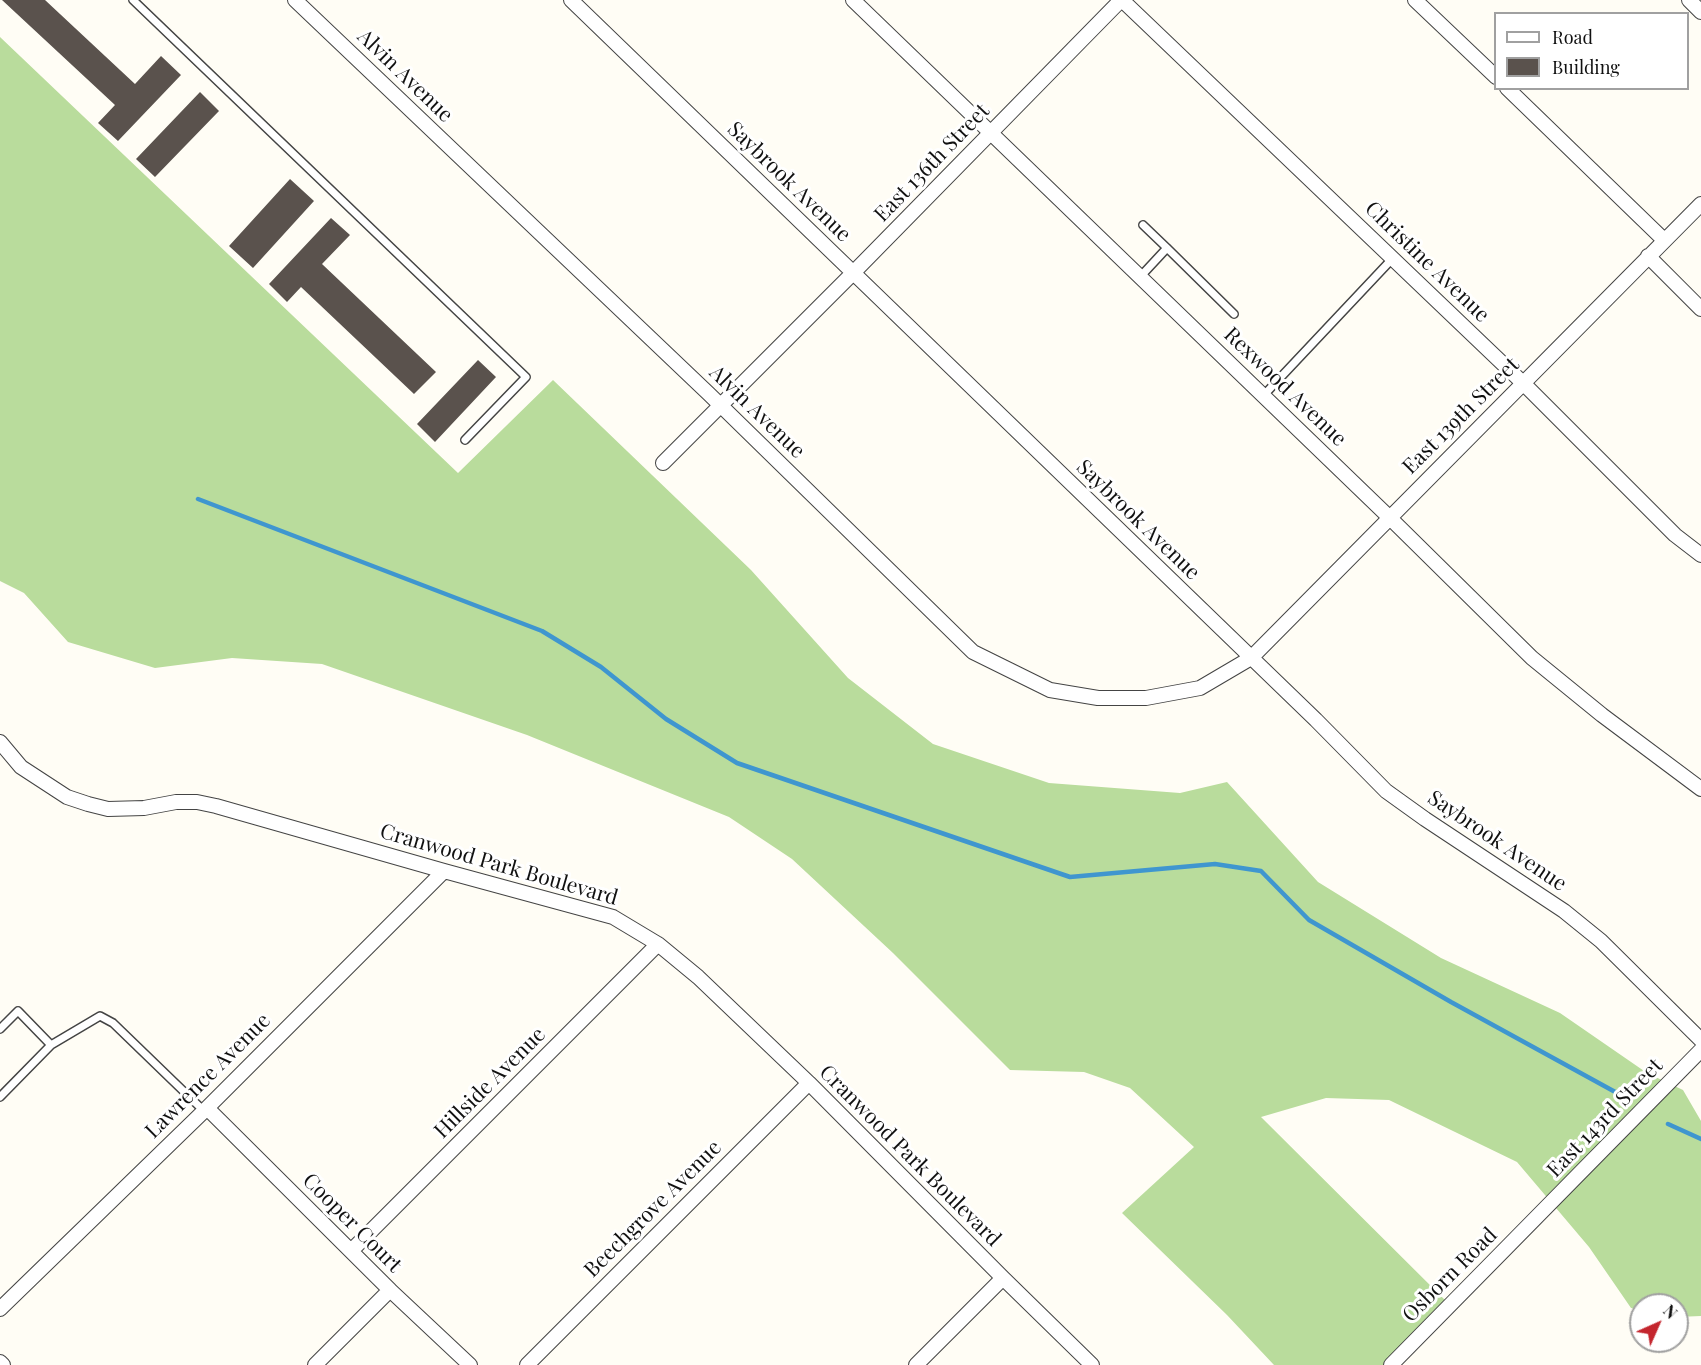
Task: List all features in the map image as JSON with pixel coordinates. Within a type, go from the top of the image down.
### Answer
[{"type":"street","name":"Alvin Avenue","points":[[295,0],[720,405],[973,652],[1050,690],[1098,698],[1146,698],[1200,688],[1251,658]]},
{"type":"street","name":"Saybrook Avenue","points":[[571,0],[1386,790],[1425,819],[1564,911],[1601,941],[1701,1040]]},
{"type":"street","name":"Rexwood Avenue","points":[[853,0],[1532,658],[1602,715],[1701,789]]},
{"type":"street","name":"East 136th Street","points":[[663,463],[1122,0]]},
{"type":"street","name":"Christine Avenue","points":[[1122,0],[1524,384],[1675,535],[1701,555]]},
{"type":"street","points":[[1415,0],[1494,75]]},
{"type":"street","points":[[1689,0],[1701,12]]},
{"type":"street","points":[[1509,90],[1664,240]]},
{"type":"street","name":"East 139th Street","points":[[1251,658],[1701,204]]},
{"type":"street","points":[[1648,256],[1701,309]]},
{"type":"street","name":"Cranwood Park Boulevard","points":[[0,742],[28,772],[67,797],[88,804],[108,809],[144,808],[176,802],[196,802],[216,806],[613,917],[658,944],[698,977],[809,1083],[1092,1365]]},
{"type":"street","name":"Lawrence Avenue","points":[[0,1309],[444,871]]},
{"type":"street","name":"Hillside Avenue","points":[[351,1251],[658,944]]},
{"type":"street","name":"East 143rd Street","points":[[1539,1215],[1701,1050]]},
{"type":"street","name":"Beechgrove Avenue","points":[[527,1365],[809,1083]]},
{"type":"street","name":"Cooper Court","points":[[205,1109],[470,1365]]},
{"type":"street","name":"Osborn Road","points":[[1391,1365],[1539,1215]]},
{"type":"street","points":[[916,1365],[1003,1278]]},
{"type":"street","points":[[315,1365],[390,1290]]},
{"type":"lane","points":[[133,0],[526,377],[465,440]]},
{"type":"lane","points":[[1143,225],[1234,314]]},
{"type":"lane","points":[[1140,277],[1167,248]]},
{"type":"lane","points":[[1263,396],[1393,258]]},
{"type":"lane","points":[[0,1029],[18,1011],[51,1045]]},
{"type":"lane","points":[[0,1096],[51,1045],[100,1016],[113,1023],[205,1109]]},
{"type":"green space","points":[[0,37],[458,473],[553,380],[751,570],[848,678],[933,744],[1049,783],[1180,793],[1227,782],[1318,882],[1441,958],[1560,1013],[1647,1073],[1683,1090],[1701,1121],[1701,1316],[1689,1316],[1689,1293],[1629,1293],[1629,1305],[1589,1247],[1517,1162],[1389,1100],[1326,1098],[1261,1117],[1450,1305],[1391,1365],[1274,1365],[1227,1315],[1122,1213],[1194,1147],[1130,1088],[1084,1072],[1010,1070],[893,953],[792,859],[729,817],[527,735],[322,664],[232,658],[155,668],[68,642],[24,593],[0,581]]},
{"type":"building","points":[[2,0],[45,0],[135,84],[161,56],[181,75],[118,141],[98,123],[115,105]]},
{"type":"building","points":[[200,92],[219,111],[155,177],[136,159]]},
{"type":"building","points":[[290,179],[314,201],[253,268],[229,246]]},
{"type":"building","points":[[331,218],[350,235],[322,264],[436,372],[414,394],[301,287],[287,302],[269,284]]},
{"type":"building","points":[[478,360],[496,377],[435,442],[417,424]]},
{"type":"waterway","points":[[198,499],[542,631],[601,667],[666,719],[737,763],[1070,877],[1215,864],[1261,871],[1309,920],[1451,1002],[1628,1099]]},
{"type":"waterway","points":[[1668,1124],[1701,1139]]}]
